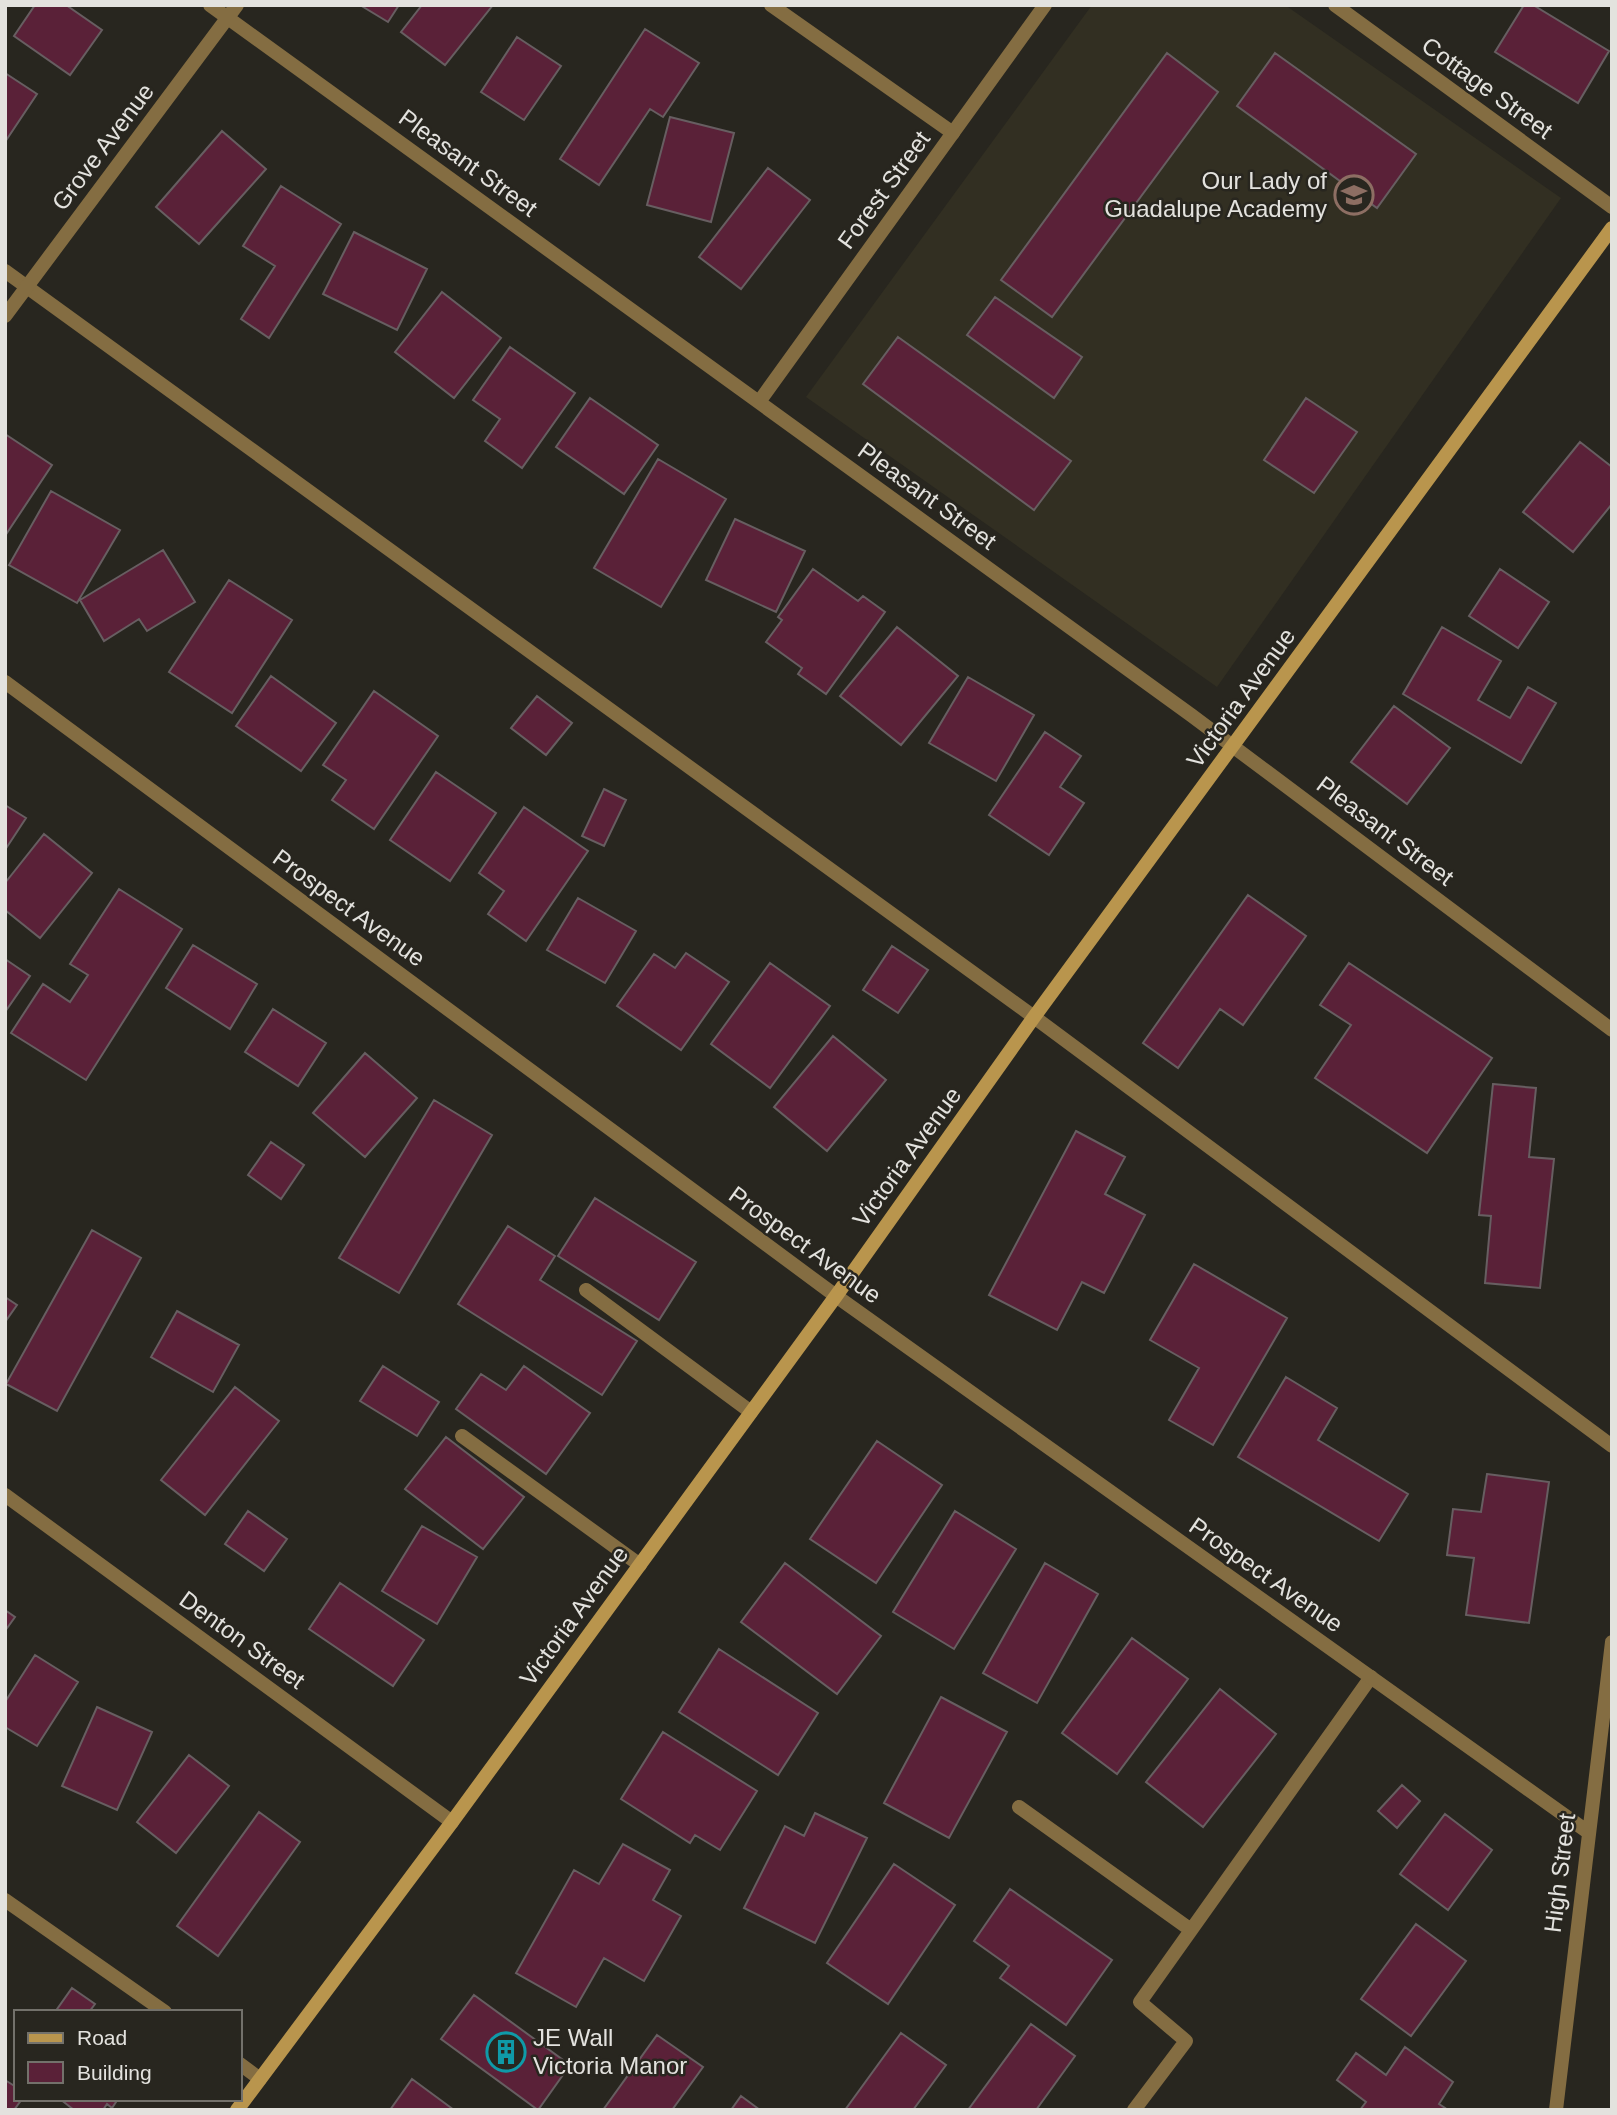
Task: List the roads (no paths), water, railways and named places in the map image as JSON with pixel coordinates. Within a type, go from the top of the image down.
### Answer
[{"type":"street","name":"Pleasant Street","points":[[211,5],[1234,746],[1612,1030]]},
{"type":"street","name":"Grove Avenue","points":[[5,316],[237,5]]},
{"type":"street","points":[[771,5],[953,133]]},
{"type":"street","name":"Forest Street","points":[[760,402],[1045,5]]},
{"type":"street","name":"Cottage Street","points":[[1335,5],[1612,208]]},
{"type":"street","name":"Victoria Avenue","points":[[237,2110],[640,1565],[1034,1017],[1612,228]]},
{"type":"street","points":[[5,271],[1034,1017],[1612,1446]]},
{"type":"street","name":"Prospect Avenue","points":[[5,682],[835,1296],[1588,1832]]},
{"type":"street","points":[[586,1290],[751,1412]]},
{"type":"street","points":[[462,1436],[640,1565]]},
{"type":"street","name":"Denton Street","points":[[5,1495],[452,1822]]},
{"type":"street","name":"High Street","points":[[1556,2110],[1612,1642]]},
{"type":"street","points":[[1134,2110],[1186,2041],[1140,2002],[1371,1678]]},
{"type":"street","points":[[1019,1807],[1191,1930]]},
{"type":"street","points":[[5,1900],[161,2010]]},
{"type":"street","points":[[242,2066],[260,2079]]},
{"type":"place","name":"Our Lady of Guadalupe Academy","points":[[1354,195]]},
{"type":"place","name":"JE Wall Victoria Manor","points":[[506,2052]]}]
